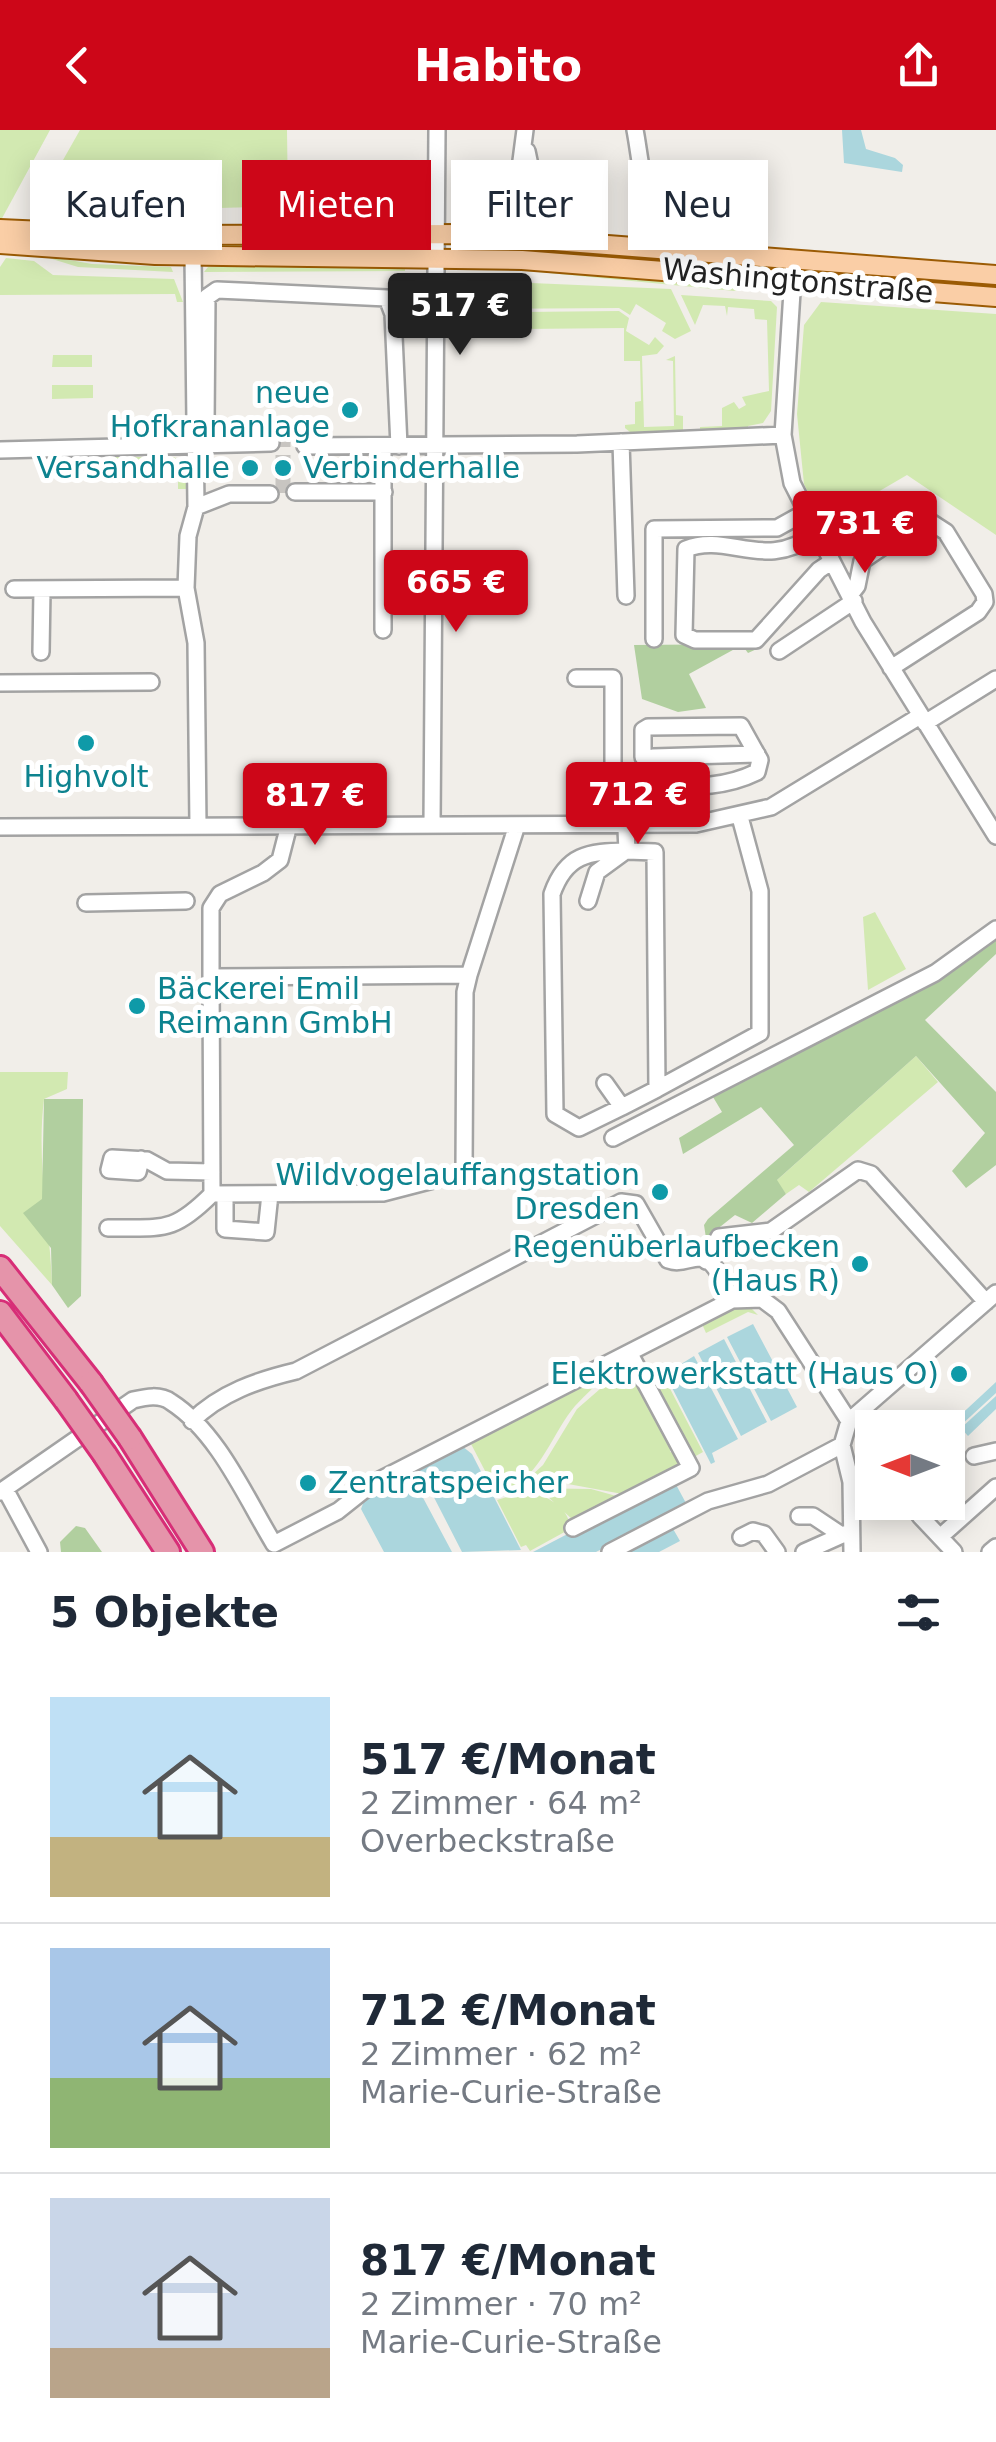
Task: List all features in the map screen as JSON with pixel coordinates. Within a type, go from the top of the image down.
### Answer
[{"type":"highway","points":[[0,1268],[91,1383],[202,1552]]},
{"type":"highway","points":[[0,1313],[105,1455],[168,1552]]},
{"type":"main road","name":"Washingtonstraße","points":[[7,237],[451,234]]},
{"type":"main road","name":"Washingtonstraße","points":[[7,237],[193,256],[438,256],[996,297]]},
{"type":"main road","name":"Washingtonstraße","points":[[678,250],[996,276]]},
{"type":"street","points":[[432,825],[437,130]]},
{"type":"street","points":[[526,130],[529,160]]},
{"type":"street","points":[[635,130],[642,160]]},
{"type":"street","points":[[523,160],[526,148]]},
{"type":"street","points":[[666,250],[688,273]]},
{"type":"street","points":[[193,256],[196,507],[188,536],[186,588],[196,642],[198,826]]},
{"type":"street","points":[[794,260],[791,410],[783,435],[792,483],[815,534],[891,668],[996,836]]},
{"type":"street","points":[[221,444],[206,426],[207,297],[217,290],[387,298],[393,314],[391,446],[384,492],[383,630]]},
{"type":"street","points":[[304,446],[621,442],[783,435]]},
{"type":"street","points":[[621,442],[626,596]]},
{"type":"street","points":[[0,450],[64,457],[271,443]]},
{"type":"street","points":[[296,492],[384,492]]},
{"type":"street","points":[[196,507],[228,494],[270,494]]},
{"type":"street","points":[[654,639],[654,529],[777,528],[804,513]]},
{"type":"street","points":[[780,651],[852,598],[862,561],[915,525],[929,521],[946,532],[984,594],[985,602],[978,612],[891,668]]},
{"type":"street","points":[[815,534],[797,548],[686,549],[684,635],[695,640],[756,640],[831,562]]},
{"type":"street","points":[[797,548],[813,577]]},
{"type":"street","points":[[14,589],[186,588]]},
{"type":"street","points":[[41,652],[42,590]]},
{"type":"street","points":[[576,678],[613,678],[614,770],[624,786],[627,852]]},
{"type":"street","points":[[0,827],[696,824],[772,807],[996,679]]},
{"type":"street","points":[[0,684],[152,682]]},
{"type":"street","points":[[624,786],[700,789],[736,782],[757,772],[756,754],[741,726],[648,726],[643,730],[643,757],[648,762],[652,785]]},
{"type":"street","points":[[648,762],[653,757],[756,754]]},
{"type":"street","points":[[657,1089],[655,852],[575,858],[565,865],[552,894],[555,1114],[580,1128],[657,1089],[760,1032],[760,891],[740,816]]},
{"type":"street","points":[[108,1228],[171,1227],[218,1194],[383,1193],[464,1172],[465,992],[517,824]]},
{"type":"street","points":[[270,1194],[266,1232],[227,1231],[212,1172],[210,908],[220,894],[280,860],[289,825]]},
{"type":"street","points":[[588,900],[597,872],[627,852]]},
{"type":"street","points":[[86,903],[186,901]]},
{"type":"street","points":[[613,1138],[935,972],[996,929]]},
{"type":"street","points":[[210,977],[469,976]]},
{"type":"street","points":[[605,1082],[622,1107]]},
{"type":"street","points":[[140,1159],[166,1171],[212,1172]]},
{"type":"street","points":[[706,1260],[719,1237],[771,1231],[858,1170],[871,1174],[991,1298],[849,1421],[842,1445],[852,1499],[845,1533],[852,1552]]},
{"type":"street","points":[[192,1421],[205,1408],[258,1380],[296,1371],[621,1202],[636,1204],[668,1260],[706,1260]]},
{"type":"street","points":[[706,1260],[732,1300]]},
{"type":"street","points":[[39,1552],[2,1490],[133,1400],[153,1396],[170,1400],[192,1421],[215,1447],[276,1548],[338,1511],[372,1484],[732,1300],[762,1298],[778,1311],[849,1421]]},
{"type":"street","points":[[573,1528],[691,1468],[630,1354]]},
{"type":"street","points":[[610,1552],[708,1501],[768,1484],[842,1445]]},
{"type":"street","points":[[974,1456],[996,1451]]},
{"type":"street","points":[[940,1538],[996,1487]]},
{"type":"street","points":[[799,1516],[813,1516],[845,1533]]},
{"type":"street","points":[[924,1520],[954,1552]]},
{"type":"street","points":[[741,1537],[753,1531],[764,1534],[777,1552]]},
{"type":"street","points":[[804,1552],[845,1533]]},
{"type":"street","points":[[990,1552],[996,1546]]},
{"type":"green space","points":[[0,130],[50,130],[34,160],[30,160],[0,222]]},
{"type":"green space","points":[[80,130],[287,130],[287,160],[242,160],[242,207],[222,208],[222,160],[63,160]]},
{"type":"green space","points":[[222,238],[242,238],[242,247],[222,247]]},
{"type":"green space","points":[[548,250],[666,256],[675,265],[470,252]]},
{"type":"green space","points":[[36,254],[92,264],[171,267],[173,272],[78,267]]},
{"type":"green space","points":[[674,256],[768,264],[780,272],[690,267]]},
{"type":"green space","points":[[6,258],[34,261],[53,275],[174,279],[183,302],[177,302],[175,294],[0,295],[0,267]]},
{"type":"green space","points":[[208,267],[405,267],[405,271],[204,272]]},
{"type":"green space","points":[[560,269],[744,288],[735,291],[528,271]]},
{"type":"green space","points":[[833,274],[996,281],[996,291],[833,278]]},
{"type":"green space","points":[[462,280],[671,289],[691,331],[675,339],[662,331],[666,323],[636,304],[630,315],[619,308],[466,309],[453,304]]},
{"type":"green space","points":[[681,295],[771,301],[777,307],[771,411],[763,423],[748,426],[748,431],[700,432],[700,427],[722,426],[722,408],[734,402],[739,409],[746,405],[742,397],[769,391],[767,320],[755,319],[754,309],[728,307],[727,316],[725,306],[703,305],[695,325]]},
{"type":"green space","points":[[821,302],[996,314],[996,535],[907,475],[823,524],[804,484],[797,414],[804,325]]},
{"type":"green space","points":[[619,311],[629,318],[626,331],[649,345],[655,337],[664,346],[657,354],[642,356],[644,427],[674,426],[673,361],[666,360],[675,356],[676,415],[683,416],[683,431],[630,432],[625,428],[635,424],[635,402],[641,401],[640,361],[624,361],[624,328],[523,329],[523,312]]},
{"type":"green space","points":[[53,355],[92,355],[92,367],[52,367]]},
{"type":"green space","points":[[52,385],[93,385],[93,398],[52,399]]},
{"type":"green space","points":[[104,457],[174,457],[186,465],[186,489],[178,489],[178,470],[169,463],[104,463]]},
{"type":"green space","points":[[756,644],[759,648],[748,653],[742,645],[689,674],[706,708],[678,712],[642,699],[634,645]]},
{"type":"green space","points":[[875,912],[906,969],[868,990],[863,917]]},
{"type":"green space","points":[[996,937],[996,954],[925,1020],[996,1092],[996,1165],[966,1188],[952,1171],[985,1133],[916,1056],[777,1180],[786,1194],[752,1223],[735,1215],[706,1238],[704,1225],[708,1219],[794,1145],[761,1107],[683,1154],[679,1138],[722,1112],[713,1097]]},
{"type":"green space","points":[[916,1056],[938,1082],[809,1192],[799,1185],[786,1194],[776,1181]]},
{"type":"green space","points":[[0,1072],[68,1072],[67,1089],[44,1099],[42,1123],[52,1285],[0,1226]]},
{"type":"green space","points":[[44,1099],[83,1099],[81,1296],[68,1308],[52,1285],[51,1248],[23,1213],[42,1199]]},
{"type":"green space","points":[[746,1303],[758,1315],[748,1312],[706,1333],[702,1324]]},
{"type":"green space","points":[[631,1362],[672,1446],[670,1452],[676,1453],[682,1467],[650,1485],[645,1481],[628,1495],[568,1484],[521,1485],[543,1465],[577,1409]]},
{"type":"green space","points":[[609,1366],[610,1372],[575,1406],[533,1470],[522,1481],[496,1492],[470,1442]]},
{"type":"green space","points":[[665,1379],[703,1452],[694,1457],[651,1385]]},
{"type":"green space","points":[[521,1488],[591,1489],[620,1497],[574,1521],[545,1494]]},
{"type":"green space","points":[[530,1490],[562,1509],[570,1529],[530,1551],[526,1545],[521,1547],[497,1500]]},
{"type":"green space","points":[[76,1526],[85,1528],[102,1552],[61,1552],[60,1542]]},
{"type":"water","points":[[842,130],[861,130],[866,149],[895,158],[903,165],[902,172],[844,163]]},
{"type":"water","points":[[753,1324],[797,1407],[771,1421],[727,1337]]},
{"type":"water","points":[[724,1339],[767,1422],[741,1436],[698,1353]]},
{"type":"water","points":[[694,1356],[738,1439],[712,1453],[715,1462],[711,1464],[665,1374]]},
{"type":"water","points":[[996,1382],[996,1393],[965,1421],[965,1411]]},
{"type":"water","points":[[996,1396],[996,1409],[968,1436],[965,1424]]},
{"type":"water","points":[[462,1446],[472,1454],[521,1550],[462,1552],[422,1474],[413,1479],[452,1552],[384,1552],[361,1509],[366,1496]]},
{"type":"water","points":[[673,1479],[687,1505],[596,1552],[533,1552]]},
{"type":"water","points":[[672,1527],[680,1541],[659,1552],[623,1552]]},
{"type":"tunnel","points":[[283,431],[283,493]]},
{"type":"place","name":"neue Hofkrananlage","points":[[350,410]]},
{"type":"place","name":"Versandhalle","points":[[250,468]]},
{"type":"place","name":"Verbinderhalle","points":[[283,468]]},
{"type":"place","name":"Highvolt","points":[[86,743]]},
{"type":"place","name":"Bäckerei Emil Reimann GmbH","points":[[137,1006]]},
{"type":"place","name":"Wildvogelauffangstation Dresden","points":[[660,1192]]},
{"type":"place","name":"Regenüberlaufbecken (Haus R)","points":[[860,1264]]},
{"type":"place","name":"Elektrowerkstatt (Haus O)","points":[[959,1374]]},
{"type":"place","name":"Zentratspeicher","points":[[308,1483]]}]
